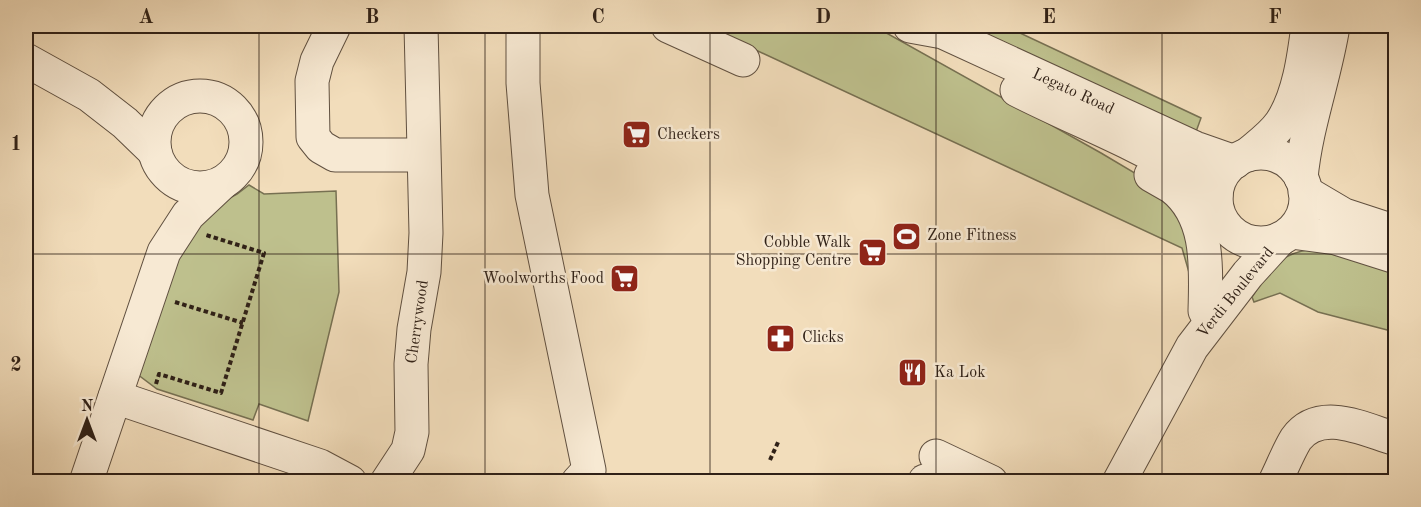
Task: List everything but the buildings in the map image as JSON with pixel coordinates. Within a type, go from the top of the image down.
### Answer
[{"type":"street","points":[[334,26],[317,61],[312,81],[313,137],[321,147],[335,155],[423,155]]},
{"type":"street","name":"Cherrywood","points":[[387,482],[408,450],[412,432],[411,364],[414,329],[424,272],[426,233],[421,26]]},
{"type":"street","points":[[523,26],[523,83],[532,195],[584,476]]},
{"type":"street","points":[[668,26],[743,60]]},
{"type":"street","name":"Legato Road","points":[[910,26],[932,44],[1064,114],[1106,131],[1184,172],[1221,211]]},
{"type":"street","name":"Legato Road","points":[[910,26],[943,32],[1195,148],[1241,158]]},
{"type":"street","points":[[1308,26],[1304,57],[1288,109],[1270,135],[1241,158],[1221,178],[1221,211],[1241,239],[1254,243],[1267,243],[1285,236],[1336,238],[1395,257]]},
{"type":"street","points":[[1285,236],[1299,222],[1304,212],[1304,152],[1329,52],[1333,26]]},
{"type":"street","points":[[26,60],[89,95],[124,123],[174,180],[185,185],[210,187],[222,183]]},
{"type":"street","points":[[89,95],[134,102],[172,104]]},
{"type":"street","points":[[86,482],[125,401],[149,294],[171,239],[197,205],[233,174],[246,150],[246,136],[235,111],[225,102],[212,97],[198,95],[184,98],[172,104],[158,121],[153,142],[159,162],[171,239]]},
{"type":"street","points":[[1064,114],[1080,130],[1173,188],[1190,207],[1197,220],[1206,261],[1205,310]]},
{"type":"street","points":[[1241,158],[1262,153],[1276,155],[1295,168],[1303,185],[1344,215],[1395,232]]},
{"type":"street","name":"Verdi Boulevard","points":[[1119,482],[1192,347],[1221,266],[1221,211]]},
{"type":"street","name":"Verdi Boulevard","points":[[1192,347],[1248,274],[1285,236]]},
{"type":"street","points":[[125,401],[320,466],[350,482]]},
{"type":"street","points":[[1275,482],[1296,440],[1306,428],[1316,423],[1331,421],[1395,439]]},
{"type":"street","points":[[929,473],[991,482]]},
{"type":"path","points":[[125,401],[141,386],[156,385],[159,374],[221,393],[264,253],[171,239]]},
{"type":"path","points":[[149,294],[243,323]]},
{"type":"path","points":[[770,460],[779,440]]},
{"type":"green space","points":[[704,26],[874,26],[1101,153],[1164,193],[1186,228],[1190,276],[1182,248]]},
{"type":"green space","points":[[950,26],[1005,26],[1201,118],[1193,140]]},
{"type":"green space","points":[[249,185],[264,194],[336,191],[339,292],[308,421],[259,404],[253,420],[157,389],[137,374],[181,240],[224,201]]},
{"type":"green space","points":[[1315,249],[1395,272],[1395,332],[1318,312],[1280,293],[1254,302],[1252,297],[1270,270],[1292,254]]},
{"type":"place","name":"Checkers","points":[[636,135]]},
{"type":"place","name":"Zone Fitness","points":[[906,236]]},
{"type":"place","name":"Cobble Walk Shopping Centre","points":[[872,252]]},
{"type":"place","name":"Woolworths Food","points":[[625,279]]},
{"type":"place","name":"Clicks","points":[[781,338]]},
{"type":"place","name":"Ka Lok","points":[[913,373]]}]
